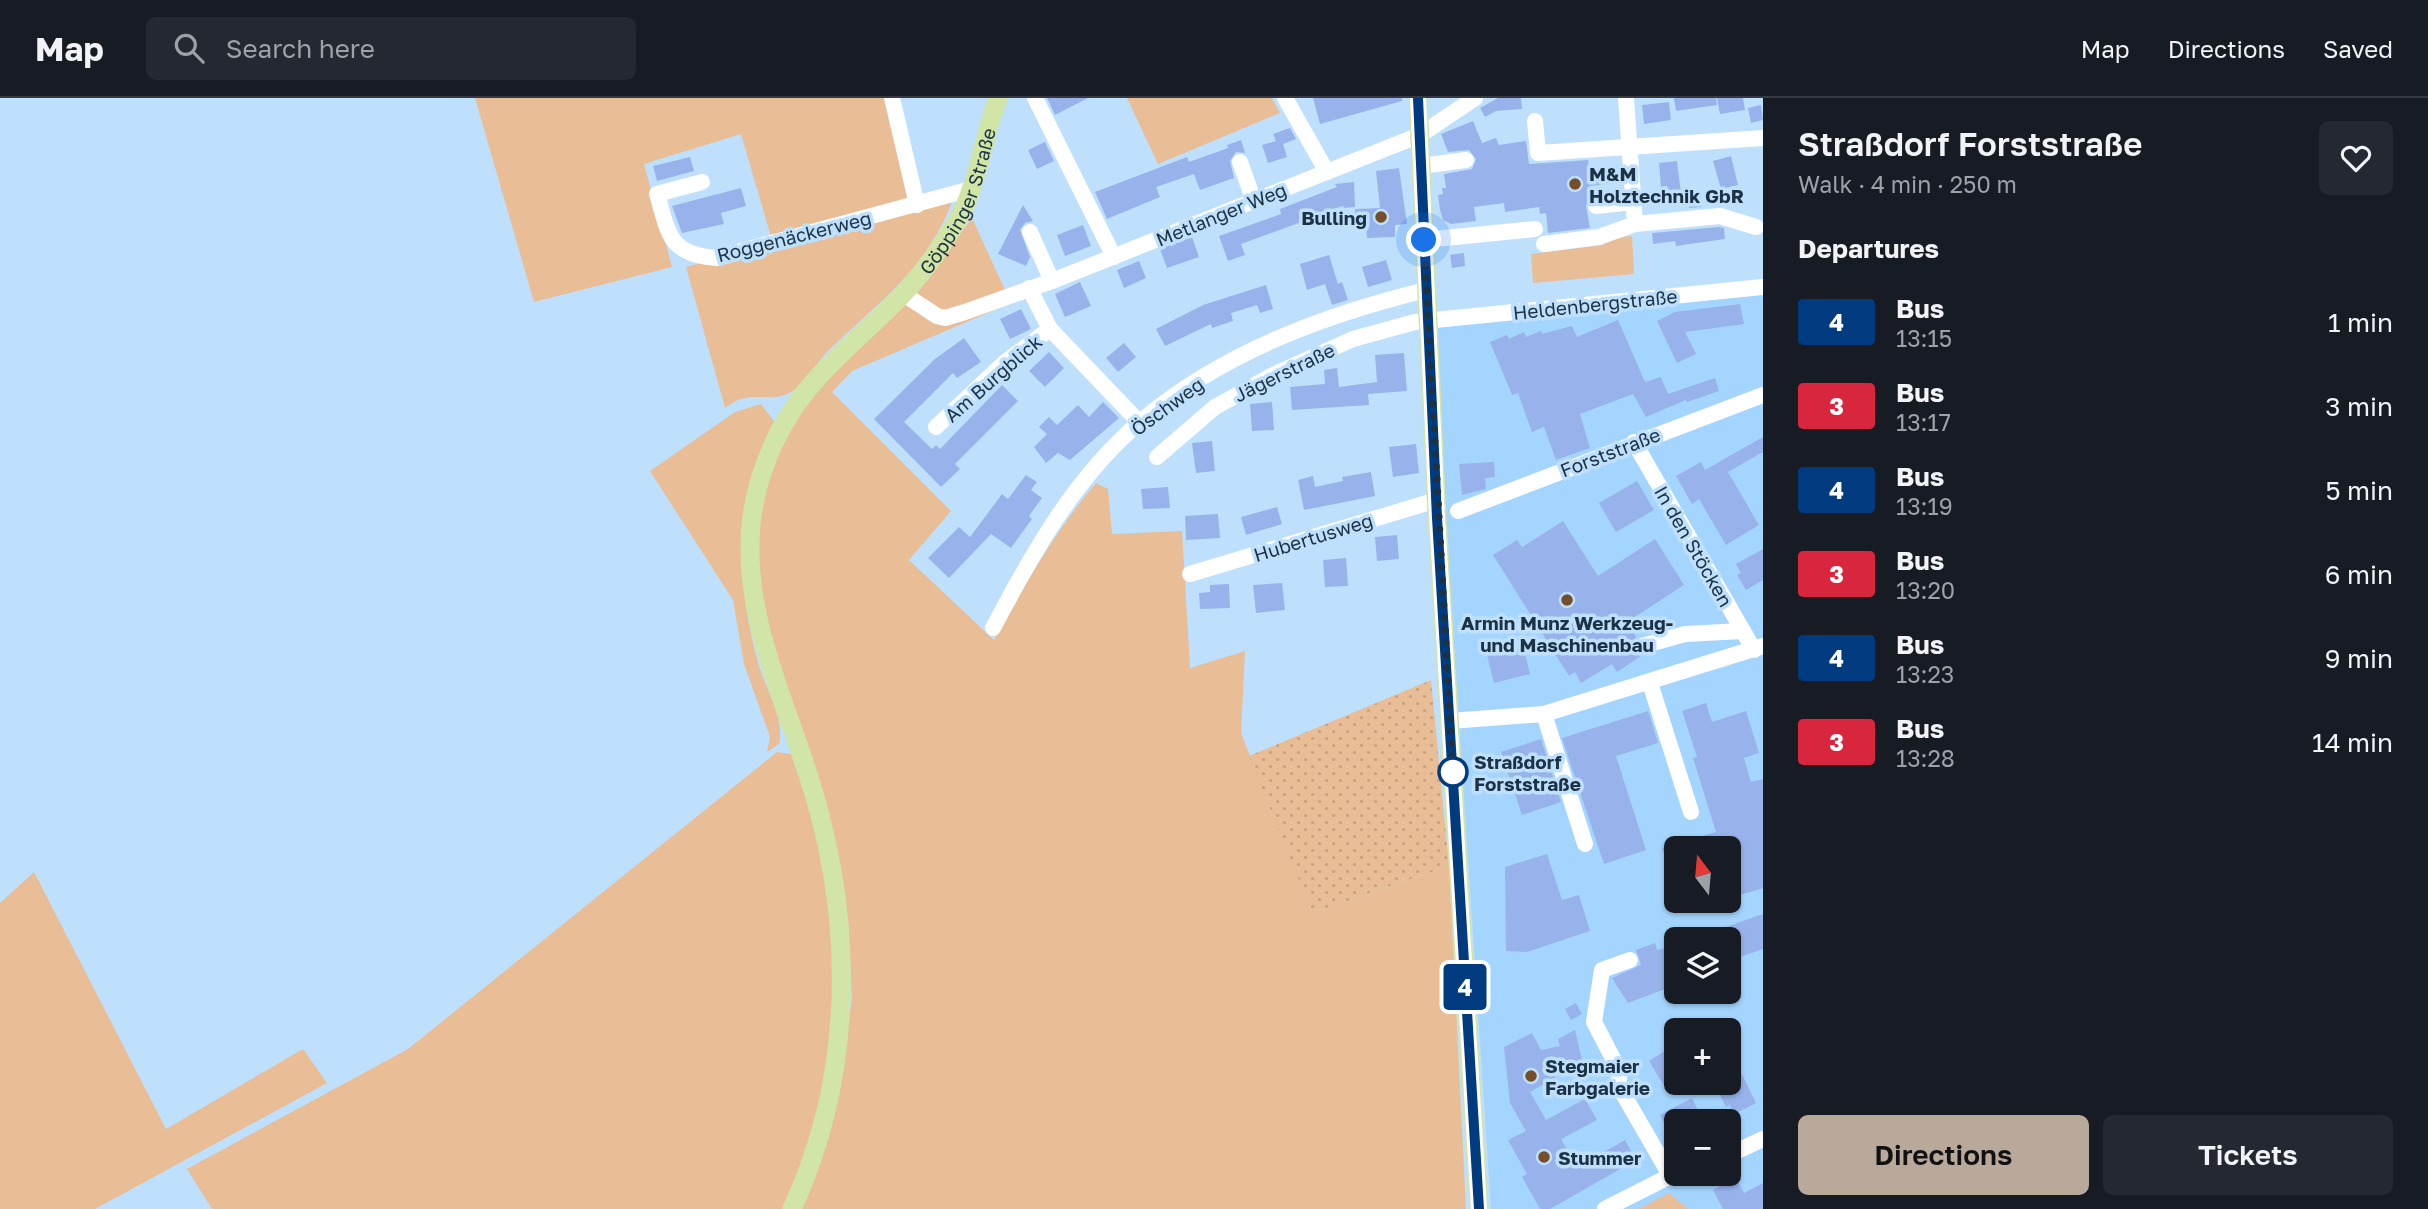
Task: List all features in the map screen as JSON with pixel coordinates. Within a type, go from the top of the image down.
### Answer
[{"type":"main road","name":"Göppinger Straße","points":[[792,1209],[820,1135],[833,1080],[842,998],[841,926],[836,884],[818,805],[773,674],[758,620],[752,582],[751,525],[765,463],[789,414],[821,373],[905,295],[957,222],[971,189],[998,98]]},
{"type":"main road","points":[[1418,98],[1437,500],[1479,1209]]},
{"type":"street","points":[[892,98],[917,205]]},
{"type":"street","points":[[1035,98],[1114,257]]},
{"type":"street","points":[[1285,98],[1327,172]]},
{"type":"street","name":"Metlanger Weg","points":[[905,295],[921,308],[945,318],[1052,281],[1420,135],[1475,98]]},
{"type":"street","points":[[1626,98],[1635,224]]},
{"type":"street","points":[[1535,121],[1538,153],[1763,138]]},
{"type":"street","points":[[1421,166],[1466,160]]},
{"type":"street","points":[[1240,162],[1254,201]]},
{"type":"street","name":"Roggenäckerweg","points":[[702,182],[657,194],[670,238],[679,250],[716,258],[971,189]]},
{"type":"street","points":[[1596,206],[1633,202]]},
{"type":"street","points":[[1545,244],[1599,237],[1635,224],[1720,216],[1756,227]]},
{"type":"street","points":[[1424,240],[1535,229]]},
{"type":"street","points":[[1030,232],[1052,281]]},
{"type":"street","name":"Heldenbergstraße","points":[[1428,321],[1763,287]]},
{"type":"street","name":"Am Burgblick","points":[[1029,288],[1050,329],[1139,422]]},
{"type":"street","name":"Öschweg","points":[[993,628],[1022,572],[1064,507],[1097,466],[1139,422],[1181,392],[1264,342],[1304,326],[1426,290]]},
{"type":"street","name":"Jägerstraße","points":[[1157,457],[1216,407],[1273,375],[1353,339],[1428,321]]},
{"type":"street","name":"Am Burgblick","points":[[936,427],[1004,363],[1050,329]]},
{"type":"street","name":"Forststraße","points":[[1458,511],[1763,395]]},
{"type":"street","name":"In den Stöcken","points":[[1634,442],[1743,631],[1759,648]]},
{"type":"street","name":"Hubertusweg","points":[[1190,574],[1437,500]]},
{"type":"street","points":[[1642,646],[1676,635],[1743,631]]},
{"type":"street","points":[[1450,721],[1544,714],[1759,648]]},
{"type":"street","points":[[1650,683],[1691,812]]},
{"type":"street","points":[[1544,714],[1585,845]]},
{"type":"street","points":[[1630,960],[1602,970],[1594,1023],[1620,1072],[1618,1085],[1664,1159]]},
{"type":"street","points":[[1741,1150],[1763,1139]]},
{"type":"street","points":[[1605,1209],[1664,1179]]},
{"type":"shaded area","points":[[475,98],[898,98],[921,197],[771,237],[741,134],[644,164],[672,267],[534,302]]},
{"type":"shaded area","points":[[1127,98],[1272,98],[1280,113],[1158,164]]},
{"type":"shaded area","points":[[940,199],[953,199],[930,246],[882,301],[827,352],[801,384],[783,396],[743,398],[725,408],[686,267]]},
{"type":"shaded area","points":[[972,218],[1011,303],[852,371],[832,392],[951,511],[909,560],[994,640],[1054,539],[1096,483],[1108,489],[1112,534],[1182,531],[1190,668],[1245,651],[1241,733],[1312,913],[1449,866],[1466,1209],[800,1209],[839,1092],[852,998],[848,921],[840,866],[764,624],[756,547],[767,478],[795,420],[823,383],[914,297]]},
{"type":"shaded area","points":[[1632,236],[1634,274],[1533,283],[1531,254],[1603,245],[1603,239]]},
{"type":"shaded area","points":[[1763,292],[1763,1209],[1688,1209],[1669,1194],[1639,1209],[1491,1209],[1433,326]]},
{"type":"shaded area","points":[[761,404],[774,421],[753,481],[747,510],[743,570],[750,631],[779,724],[779,744],[767,752],[770,737],[744,664],[733,600],[650,471],[735,412]]},
{"type":"shaded area","points":[[1431,680],[1449,866],[1312,913],[1249,756]]},
{"type":"shaded area","points":[[777,752],[791,754],[817,835],[832,928],[833,976],[825,1072],[802,1165],[784,1209],[212,1209],[187,1169],[408,1049]]},
{"type":"shaded area","points":[[34,872],[166,1129],[303,1049],[327,1083],[95,1209],[0,1209],[0,903]]},
{"type":"shaded area","points":[[1669,1193],[1688,1209],[1639,1209]]},
{"type":"building","points":[[1047,98],[1088,98],[1055,115]]},
{"type":"building","points":[[1313,98],[1402,98],[1402,101],[1320,124]]},
{"type":"building","points":[[1498,98],[1521,98],[1522,109],[1496,111],[1485,117],[1480,108]]},
{"type":"building","points":[[1674,98],[1716,98],[1717,105],[1676,111]]},
{"type":"building","points":[[1717,98],[1743,98],[1745,110],[1720,114]]},
{"type":"building","points":[[1669,102],[1671,120],[1644,124],[1642,105]]},
{"type":"building","points":[[1761,105],[1763,120],[1751,123],[1748,108]]},
{"type":"building","points":[[1473,121],[1482,143],[1496,138],[1499,145],[1526,141],[1529,164],[1588,160],[1589,170],[1619,166],[1621,182],[1590,186],[1591,197],[1586,206],[1590,228],[1548,233],[1546,213],[1540,214],[1539,207],[1505,212],[1504,203],[1474,207],[1476,221],[1451,224],[1443,220],[1440,210],[1438,195],[1443,194],[1442,188],[1446,188],[1444,174],[1472,169],[1476,159],[1469,150],[1448,152],[1441,134]]},
{"type":"building","points":[[1290,128],[1296,139],[1283,144],[1287,157],[1268,163],[1262,145],[1276,141],[1273,134]]},
{"type":"building","points":[[1241,140],[1245,153],[1236,152],[1230,161],[1234,178],[1200,190],[1194,174],[1156,187],[1160,197],[1107,219],[1095,192],[1187,157],[1189,162],[1228,148],[1227,145]]},
{"type":"building","points":[[1045,142],[1054,161],[1037,169],[1028,150]]},
{"type":"building","points":[[1731,156],[1738,185],[1721,189],[1713,161]]},
{"type":"building","points":[[690,157],[694,171],[657,181],[653,166]]},
{"type":"building","points":[[1677,161],[1681,193],[1668,194],[1667,186],[1661,187],[1659,163]]},
{"type":"building","points":[[1399,168],[1407,224],[1395,225],[1395,237],[1367,238],[1366,225],[1355,226],[1355,209],[1380,208],[1376,171]]},
{"type":"building","points":[[1354,182],[1355,207],[1343,206],[1306,218],[1307,220],[1241,244],[1245,255],[1228,261],[1219,236],[1281,214],[1280,209],[1337,187],[1335,184]]},
{"type":"building","points":[[741,188],[746,206],[721,213],[724,224],[682,233],[672,206]]},
{"type":"building","points":[[1701,197],[1702,207],[1689,208],[1688,199]]},
{"type":"building","points":[[1023,205],[1033,221],[1025,223],[1020,230],[1030,257],[1026,266],[998,254]]},
{"type":"building","points":[[1083,225],[1091,246],[1065,256],[1057,235]]},
{"type":"building","points":[[1724,228],[1725,239],[1676,246],[1675,241],[1653,244],[1652,233]]},
{"type":"building","points":[[1192,237],[1199,257],[1167,268],[1160,249]]},
{"type":"building","points":[[1464,253],[1465,266],[1452,268],[1450,255]]},
{"type":"building","points":[[1329,255],[1338,284],[1342,282],[1348,300],[1332,305],[1325,284],[1307,290],[1300,264]]},
{"type":"building","points":[[1386,260],[1392,280],[1368,287],[1362,267]]},
{"type":"building","points":[[1139,261],[1146,278],[1124,288],[1117,270]]},
{"type":"building","points":[[1080,282],[1091,306],[1065,317],[1055,294]]},
{"type":"building","points":[[1266,285],[1273,309],[1260,313],[1257,305],[1231,313],[1233,321],[1212,328],[1211,324],[1165,346],[1156,329],[1203,305]]},
{"type":"building","points":[[1740,304],[1744,324],[1685,332],[1696,354],[1677,363],[1657,321],[1675,312]]},
{"type":"building","points":[[1021,309],[1031,329],[1010,339],[1000,319]]},
{"type":"building","points":[[1618,320],[1645,382],[1661,377],[1668,394],[1715,378],[1719,391],[1687,402],[1686,400],[1646,417],[1633,394],[1580,414],[1590,448],[1556,460],[1544,427],[1532,432],[1518,393],[1512,395],[1490,342],[1507,335],[1509,339],[1524,332],[1526,337],[1541,331],[1542,334],[1572,326],[1577,337]]},
{"type":"building","points":[[964,338],[981,362],[957,378],[953,373],[904,422],[932,449],[936,445],[940,449],[1002,385],[1018,401],[955,464],[960,469],[941,487],[874,419],[935,359]]},
{"type":"building","points":[[1124,343],[1136,357],[1118,372],[1106,358]]},
{"type":"building","points":[[1049,352],[1064,368],[1045,387],[1029,371]]},
{"type":"building","points":[[1404,353],[1407,391],[1368,394],[1369,405],[1292,410],[1290,387],[1325,384],[1324,370],[1337,368],[1339,387],[1377,382],[1375,355]]},
{"type":"building","points":[[1103,402],[1119,418],[1070,460],[1058,453],[1046,463],[1034,447],[1047,434],[1039,427],[1049,417],[1057,425],[1078,405],[1089,417]]},
{"type":"building","points":[[1272,402],[1274,430],[1252,431],[1250,404]]},
{"type":"building","points":[[1763,437],[1763,452],[1728,472],[1759,525],[1726,545],[1699,499],[1692,504],[1676,476],[1701,462],[1705,470]]},
{"type":"building","points":[[1212,441],[1215,471],[1196,473],[1192,443]]},
{"type":"building","points":[[1416,444],[1419,473],[1393,477],[1389,447]]},
{"type":"building","points":[[1494,462],[1495,477],[1485,478],[1486,489],[1462,495],[1459,464]]},
{"type":"building","points":[[1371,472],[1375,496],[1304,510],[1298,480],[1313,476],[1315,487],[1343,481],[1342,477]]},
{"type":"building","points":[[1026,475],[1037,482],[1031,490],[1042,498],[1029,516],[1032,519],[1011,548],[991,534],[949,578],[928,558],[959,527],[970,537],[1002,494],[1008,499]]},
{"type":"building","points":[[1637,481],[1654,510],[1616,532],[1599,503]]},
{"type":"building","points":[[1168,487],[1170,508],[1143,509],[1141,489]]},
{"type":"building","points":[[1277,507],[1282,524],[1246,535],[1241,517]]},
{"type":"building","points":[[1218,514],[1220,538],[1186,540],[1185,516]]},
{"type":"building","name":"Armin Munz Werkzeug- und Maschinenbau","points":[[1563,521],[1598,576],[1655,539],[1684,585],[1627,622],[1636,637],[1632,649],[1641,656],[1617,672],[1612,664],[1581,683],[1575,672],[1569,676],[1493,555],[1517,540],[1522,547]]},
{"type":"building","points":[[1397,535],[1399,559],[1377,561],[1375,537]]},
{"type":"building","points":[[1763,549],[1763,580],[1746,590],[1737,575],[1741,573],[1736,564]]},
{"type":"building","points":[[1346,558],[1348,586],[1325,587],[1323,560]]},
{"type":"building","points":[[1282,583],[1285,610],[1256,613],[1253,585]]},
{"type":"building","points":[[1229,584],[1230,608],[1200,609],[1199,593],[1210,592],[1210,585]]},
{"type":"building","points":[[1505,646],[1506,650],[1523,646],[1530,674],[1494,683],[1486,651]]},
{"type":"building","points":[[1706,703],[1712,722],[1746,711],[1759,753],[1744,758],[1751,782],[1763,779],[1763,888],[1741,895],[1741,836],[1702,836],[1716,832],[1693,758],[1697,757],[1682,711]]},
{"type":"building","points":[[1648,711],[1658,743],[1616,756],[1646,850],[1604,864],[1562,738]]},
{"type":"building","points":[[1541,739],[1561,802],[1522,815],[1501,752]]},
{"type":"building","points":[[1547,854],[1562,900],[1579,895],[1590,931],[1527,952],[1506,951],[1505,867]]},
{"type":"building","points":[[1763,914],[1763,949],[1741,957],[1741,927],[1726,927]]},
{"type":"building","points":[[1655,943],[1657,950],[1664,948],[1664,989],[1628,1003],[1612,978],[1641,965],[1636,950]]},
{"type":"building","points":[[1576,1003],[1582,1014],[1571,1020],[1565,1009]]},
{"type":"building","points":[[1575,1030],[1584,1068],[1554,1075],[1555,1078],[1530,1092],[1546,1120],[1585,1099],[1597,1120],[1561,1139],[1577,1167],[1625,1140],[1636,1160],[1550,1209],[1540,1209],[1522,1177],[1527,1174],[1508,1140],[1526,1131],[1510,1103],[1504,1047],[1532,1033],[1541,1050],[1560,1046],[1558,1039]]},
{"type":"building","points":[[1664,1052],[1664,1083],[1663,1084],[1649,1061]]},
{"type":"building","points":[[1741,1074],[1756,1103],[1741,1110],[1732,1109],[1730,1105],[1726,1107],[1720,1095],[1741,1095]]},
{"type":"building","points":[[1692,1098],[1698,1109],[1671,1109]]},
{"type":"building","points":[[1763,1183],[1763,1209],[1723,1209],[1713,1190],[1721,1186],[1740,1186],[1744,1193]]},
{"type":"bus line","name":"4","points":[[1418,98],[1437,518],[1479,1209]]},
{"type":"place","name":"M&M Holztechnik GbR","points":[[1575,184]]},
{"type":"place","name":"Bulling","points":[[1381,217]]},
{"type":"place","name":"Armin Munz Werkzeug- und Maschinenbau","points":[[1567,600]]},
{"type":"place","name":"Straßdorf Forststraße","points":[[1453,772]]},
{"type":"place","name":"Stegmaier Farbgalerie","points":[[1531,1076]]},
{"type":"place","name":"Stummer","points":[[1544,1157]]},
{"type":"route","points":[[1424,240],[1437,518],[1453,772]]}]
